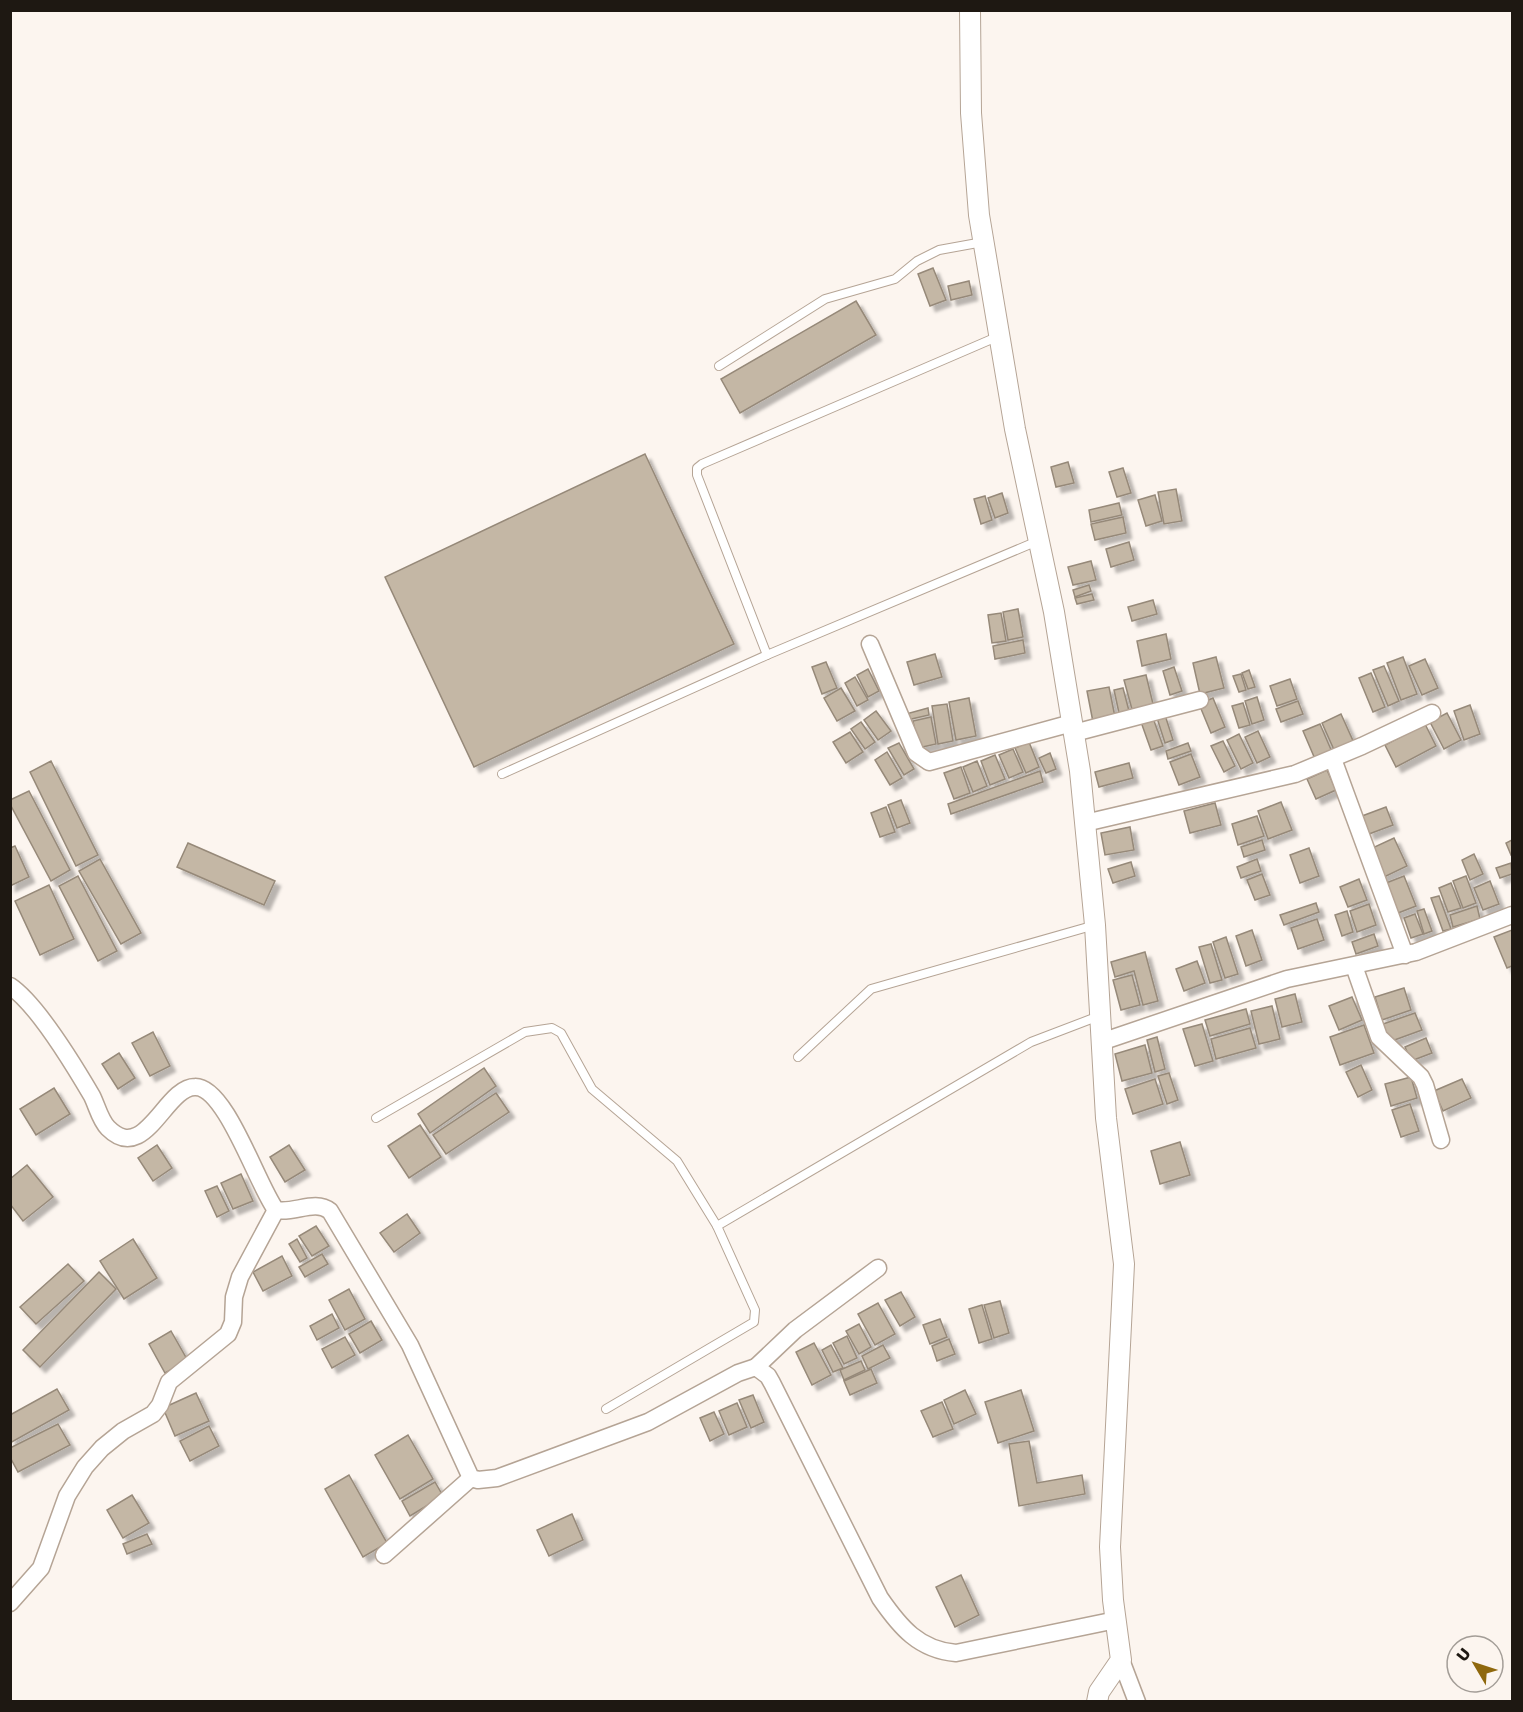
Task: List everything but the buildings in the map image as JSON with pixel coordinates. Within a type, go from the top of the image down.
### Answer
[{"type":"street","points":[[970,10],[974,158],[984,242],[1015,429],[1040,540],[1073,728],[1085,823],[1095,925],[1106,1118],[1124,1283],[1110,1547],[1121,1660],[1137,1701]]},
{"type":"street","points":[[870,644],[916,753],[929,762],[1200,700]]},
{"type":"street","points":[[1085,823],[1295,774],[1432,713]]},
{"type":"street","points":[[1333,759],[1405,955]]},
{"type":"street","points":[[1101,1042],[1287,980],[1405,955],[1436,946],[1512,915]]},
{"type":"street","points":[[1354,966],[1379,1037],[1421,1077],[1441,1140]]},
{"type":"street","points":[[10,986],[39,1017],[88,1090],[104,1123],[121,1137],[141,1133],[180,1093],[189,1088],[202,1088],[209,1092],[227,1116],[276,1210]]},
{"type":"street","points":[[276,1210],[320,1206],[330,1211],[410,1345],[471,1478],[478,1480],[497,1478],[648,1422],[738,1373],[756,1367],[795,1330],[878,1268]]},
{"type":"street","points":[[10,1603],[41,1568],[67,1496],[85,1467],[102,1448],[123,1431],[153,1414],[160,1405],[169,1382],[228,1334],[233,1322],[234,1297],[240,1277],[276,1210]]},
{"type":"street","points":[[756,1367],[768,1376],[880,1598],[904,1630],[918,1642],[938,1651],[956,1653],[1116,1620]]},
{"type":"street","points":[[384,1554],[471,1478]]},
{"type":"street","points":[[1096,1701],[1121,1660]]},
{"type":"lane","points":[[719,366],[825,299],[895,279],[917,261],[939,250],[984,242]]},
{"type":"lane","points":[[767,655],[697,475],[697,468],[1000,336]]},
{"type":"lane","points":[[502,774],[767,655],[1040,540]]},
{"type":"lane","points":[[798,1057],[871,990],[1095,925]]},
{"type":"lane","points":[[717,1226],[1031,1042],[1101,1015]]},
{"type":"lane","points":[[376,1118],[525,1032],[552,1028],[561,1033],[592,1089],[677,1161],[717,1226],[755,1310],[754,1322],[606,1408]]}]
